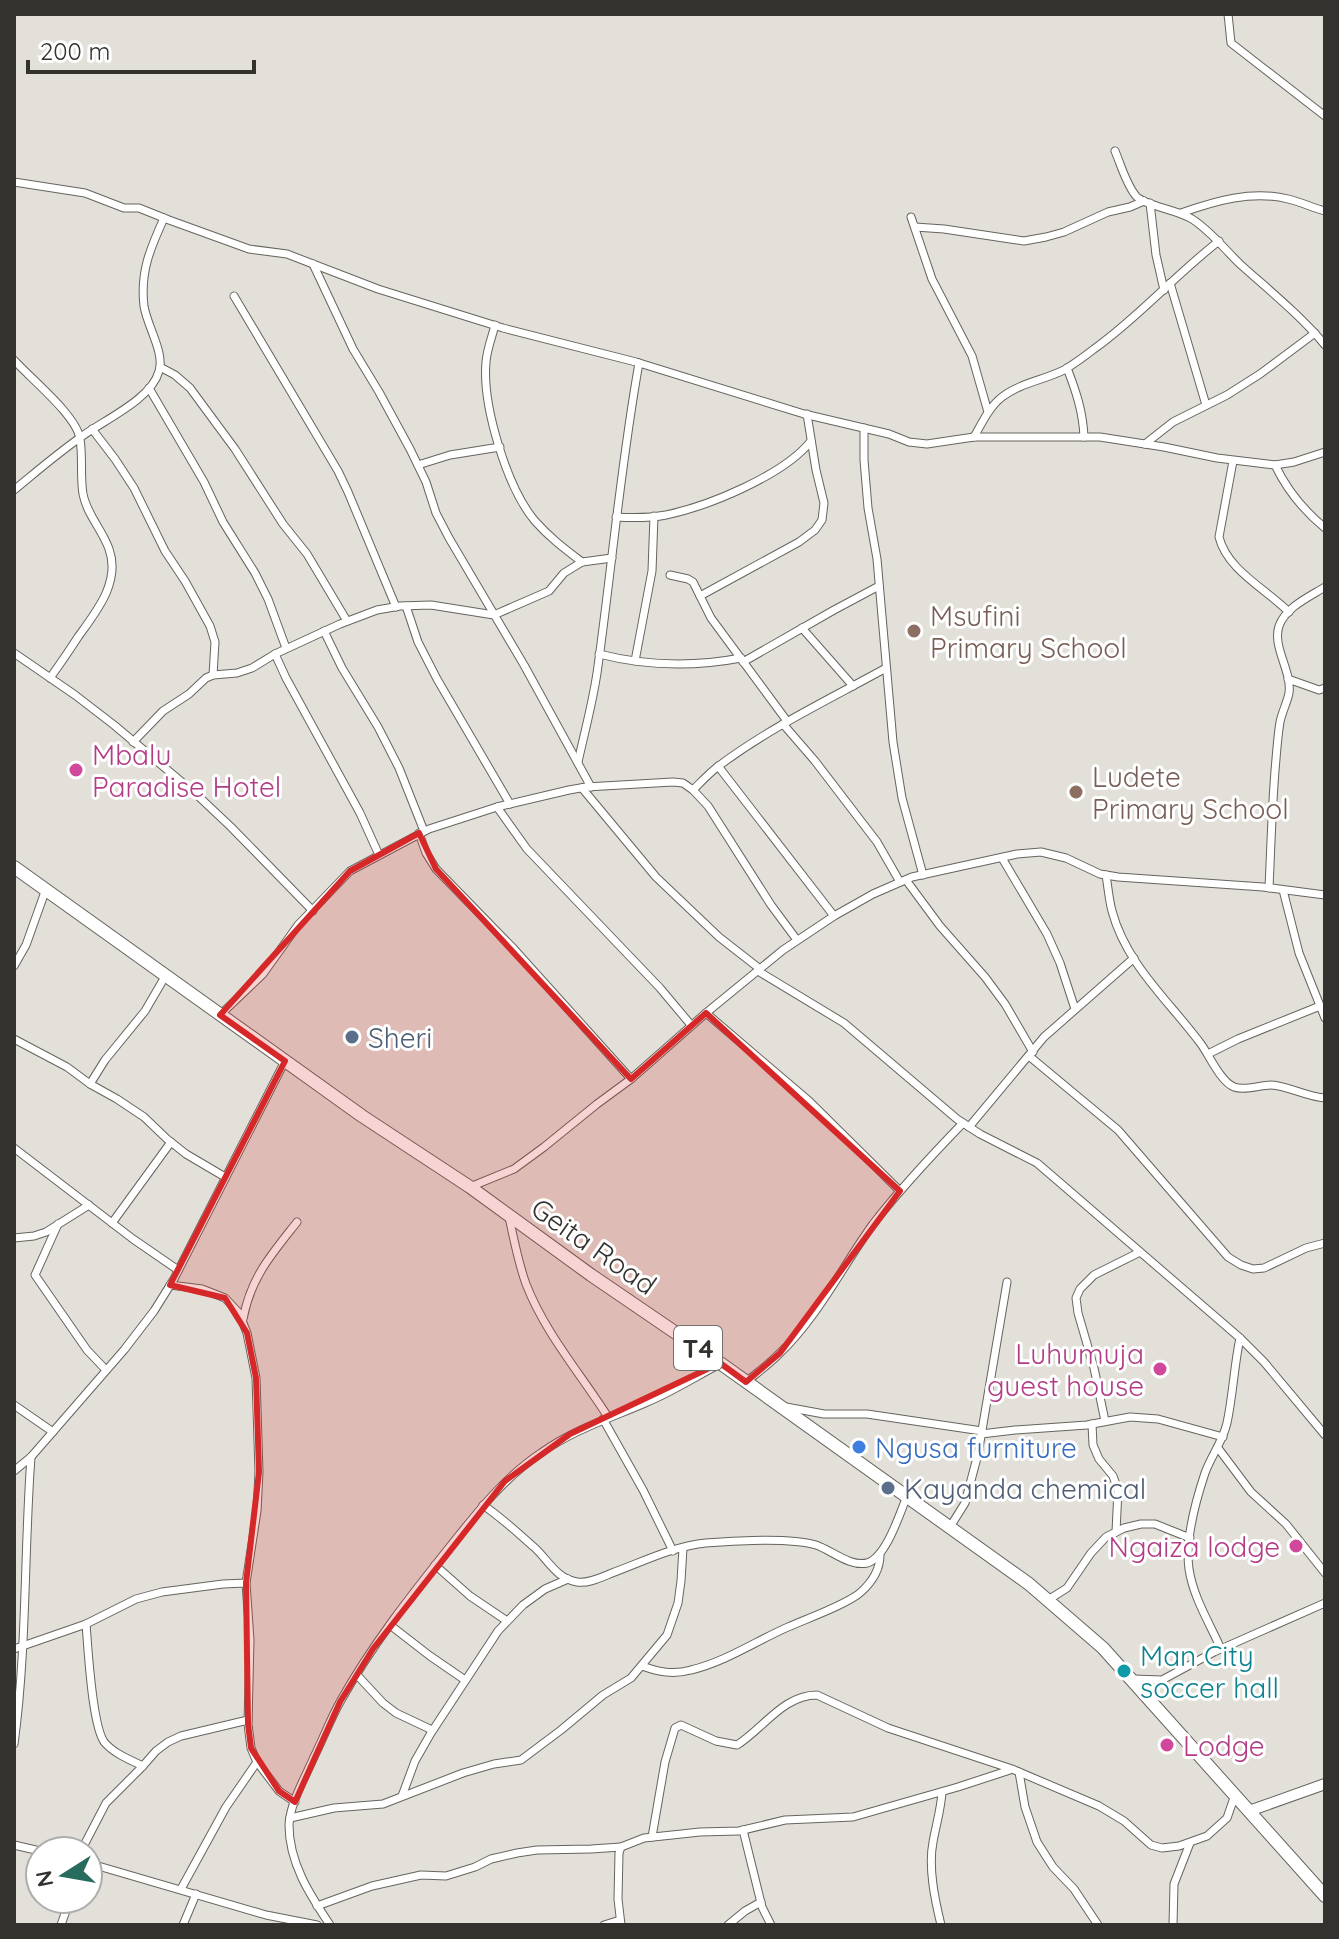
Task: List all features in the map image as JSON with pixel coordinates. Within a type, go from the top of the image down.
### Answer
[{"type":"highway","name":"Geita Road","points":[[14,867],[362,1116],[470,1187],[720,1363],[1048,1600],[1103,1648],[1325,1896]]},
{"type":"main road","points":[[1249,1811],[1325,1784]]},
{"type":"street","points":[[1228,14],[1231,43],[1325,116]]},
{"type":"street","points":[[1115,151],[1139,199],[1181,213],[1210,232],[1325,345]]},
{"type":"street","points":[[14,182],[85,193],[124,208],[139,208],[249,249],[287,254],[378,289],[495,325],[639,363],[909,442],[927,444],[974,437],[1100,437],[1233,461],[1275,465],[1325,452]]},
{"type":"street","points":[[1181,213],[1209,203],[1255,196],[1286,199],[1325,211]]},
{"type":"street","points":[[915,227],[1024,241],[1064,232],[1108,212],[1147,202]]},
{"type":"street","points":[[1147,202],[1164,290]]},
{"type":"street","points":[[911,217],[932,279],[972,356],[988,412]]},
{"type":"street","points":[[14,490],[80,437],[139,398],[159,373],[161,360],[144,308],[143,276],[149,251],[164,218]]},
{"type":"street","points":[[974,437],[988,412],[1003,397],[1067,368],[1095,349],[1219,241]]},
{"type":"street","points":[[313,264],[353,349],[418,465],[442,526],[591,787]]},
{"type":"street","points":[[1170,283],[1206,405]]},
{"type":"street","points":[[234,296],[338,471],[396,607]]},
{"type":"street","points":[[495,325],[486,361],[486,391],[500,447],[514,485],[533,518],[553,540],[582,562]]},
{"type":"street","points":[[1145,444],[1173,422],[1260,374],[1315,333]]},
{"type":"street","points":[[14,360],[58,404],[80,437],[83,496],[89,515],[110,550],[113,566],[109,586],[98,609],[50,678]]},
{"type":"street","points":[[578,762],[593,695],[639,363]]},
{"type":"street","points":[[160,367],[190,388],[235,449],[283,524],[307,554],[347,621]]},
{"type":"street","points":[[1067,368],[1078,394],[1084,437]]},
{"type":"street","points":[[149,388],[204,482],[223,522],[255,573],[286,648]]},
{"type":"street","points":[[700,596],[799,542],[822,520],[824,503],[807,414]]},
{"type":"street","points":[[864,428],[868,508],[877,559],[893,742],[902,798],[923,875]]},
{"type":"street","points":[[92,429],[134,488],[165,551],[210,626],[215,642],[213,675]]},
{"type":"street","points":[[616,517],[667,515],[697,506],[782,467],[811,441]]},
{"type":"street","points":[[418,465],[450,455],[500,447]]},
{"type":"street","points":[[1233,461],[1219,537],[1222,549],[1231,561],[1289,612]]},
{"type":"street","points":[[1275,465],[1285,486],[1325,528]]},
{"type":"street","points":[[635,661],[652,571],[654,516]]},
{"type":"street","points":[[133,742],[163,711],[206,678],[252,668],[286,648],[347,621],[377,610],[406,606],[431,605],[494,615],[549,591],[564,573],[582,562],[612,558]]},
{"type":"street","points":[[670,575],[693,582],[711,618],[785,723],[877,842],[903,881],[1005,1004],[1031,1054],[1118,1130],[1228,1257],[1253,1269],[1264,1268],[1306,1248],[1325,1243]]},
{"type":"street","points":[[599,654],[620,660],[669,665],[742,660],[879,586]]},
{"type":"street","points":[[1269,888],[1272,803],[1280,723],[1289,692],[1278,629],[1295,606],[1325,587]]},
{"type":"street","points":[[406,606],[418,642],[437,679],[510,804]]},
{"type":"street","points":[[802,628],[853,686]]},
{"type":"street","points":[[324,631],[399,768],[422,832],[426,853],[436,869],[514,949],[631,1079]]},
{"type":"street","points":[[14,653],[95,710],[196,794],[313,911]]},
{"type":"street","points":[[275,654],[360,813],[379,855]]},
{"type":"street","points":[[693,790],[718,766],[785,723],[886,668]]},
{"type":"street","points":[[1288,679],[1319,690],[1325,688]]},
{"type":"street","points":[[718,766],[834,916]]},
{"type":"street","points":[[220,1015],[263,974],[298,925],[350,871],[422,832],[497,807],[582,788],[673,782],[683,783],[693,790],[708,806],[797,940]]},
{"type":"street","points":[[582,788],[656,877],[719,937],[759,970],[844,1023],[966,1125],[1037,1163],[1240,1338],[1325,1435]]},
{"type":"street","points":[[497,807],[527,849],[660,988],[691,1025]]},
{"type":"street","points":[[470,1187],[514,1169],[631,1079],[691,1025],[797,940],[873,894],[903,881],[1041,852],[1066,858],[1106,875],[1325,895]]},
{"type":"street","points":[[1002,858],[1047,934],[1075,1009]]},
{"type":"street","points":[[1106,875],[1112,911],[1120,934],[1152,986],[1208,1054],[1225,1080],[1235,1087],[1274,1085],[1325,1098]]},
{"type":"street","points":[[14,966],[26,945],[46,889]]},
{"type":"street","points":[[1283,890],[1299,953],[1325,1018]]},
{"type":"street","points":[[746,1382],[780,1353],[811,1316],[872,1227],[927,1160],[966,1125],[1044,1037],[1134,958]]},
{"type":"street","points":[[90,1084],[105,1060],[145,1011],[166,975]]},
{"type":"street","points":[[1208,1054],[1320,1006]]},
{"type":"street","points":[[706,1013],[809,1101],[900,1191]]},
{"type":"street","points":[[14,1039],[67,1067],[144,1117],[186,1154],[225,1177]]},
{"type":"street","points":[[14,1471],[53,1432],[154,1311],[285,1061]]},
{"type":"street","points":[[112,1223],[171,1142]]},
{"type":"street","points":[[14,1148],[178,1270]]},
{"type":"street","points":[[14,1238],[34,1236],[89,1205]]},
{"type":"street","points":[[508,1215],[527,1285],[544,1321],[606,1418],[673,1551]]},
{"type":"street","points":[[243,1321],[256,1278],[297,1222]]},
{"type":"street","points":[[58,1224],[35,1275],[87,1350],[106,1370]]},
{"type":"street","points":[[1105,1421],[1076,1298],[1094,1275],[1140,1252]]},
{"type":"street","points":[[950,1527],[965,1503],[978,1454],[1007,1282]]},
{"type":"street","points":[[170,1285],[202,1289],[225,1298],[239,1313],[247,1333],[256,1378],[259,1472],[257,1511],[246,1583],[250,1640],[248,1720],[251,1748],[257,1762],[279,1791],[295,1802]]},
{"type":"street","points":[[1221,1649],[1196,1594],[1188,1552],[1206,1471],[1227,1423],[1240,1338]]},
{"type":"street","points":[[330,1925],[307,1890],[293,1855],[290,1818],[340,1702],[390,1625],[483,1505],[505,1481],[539,1454],[570,1434],[647,1403],[720,1363]]},
{"type":"street","points":[[14,1405],[53,1432]]},
{"type":"street","points":[[779,1405],[824,1414],[867,1414],[982,1432],[1092,1424],[1130,1417],[1158,1419],[1223,1437]]},
{"type":"street","points":[[1092,1424],[1093,1445],[1099,1459],[1113,1476],[1118,1490],[1116,1532]]},
{"type":"street","points":[[1218,1448],[1251,1492],[1286,1524],[1325,1573]]},
{"type":"street","points":[[14,1744],[21,1687],[18,1648],[31,1457]]},
{"type":"street","points":[[483,1505],[538,1551],[553,1570],[579,1583],[700,1544],[797,1542],[815,1545],[854,1562],[866,1563],[876,1559],[888,1542],[907,1496]]},
{"type":"street","points":[[1048,1600],[1067,1588],[1106,1537],[1124,1528],[1155,1524],[1190,1538]]},
{"type":"street","points":[[290,1818],[334,1808],[383,1804],[463,1773],[521,1760],[603,1695],[631,1678],[667,1635],[673,1622],[681,1581],[683,1548]]},
{"type":"street","points":[[642,1666],[659,1672],[691,1671],[715,1663],[779,1630],[859,1595],[873,1579],[880,1562],[880,1552]]},
{"type":"street","points":[[435,1565],[470,1596],[507,1621]]},
{"type":"street","points":[[402,1796],[415,1761],[432,1730],[498,1631],[523,1605],[545,1589],[568,1579]]},
{"type":"street","points":[[18,1648],[86,1624],[136,1599],[162,1592],[246,1583]]},
{"type":"street","points":[[1131,1679],[1162,1680],[1188,1664],[1325,1603]]},
{"type":"street","points":[[86,1624],[92,1691],[101,1737],[114,1750],[143,1766]]},
{"type":"street","points":[[390,1625],[465,1680]]},
{"type":"street","points":[[357,1675],[396,1713],[432,1730]]},
{"type":"street","points":[[652,1837],[665,1762],[675,1728],[681,1725],[716,1741],[737,1745],[785,1706],[807,1695],[817,1695],[888,1728],[1015,1771],[1099,1806],[1124,1821],[1151,1845],[1162,1848],[1179,1846],[1207,1836],[1227,1818],[1235,1795]]},
{"type":"street","points":[[89,1835],[106,1803],[168,1742],[248,1720]]},
{"type":"street","points":[[181,1889],[226,1807],[257,1762]]},
{"type":"street","points":[[317,1906],[372,1886],[421,1875],[446,1876],[517,1853],[621,1847],[652,1837],[743,1830],[785,1820],[853,1817],[1015,1771]]},
{"type":"street","points":[[1015,1771],[1037,1842],[1098,1925]]},
{"type":"street","points":[[941,1925],[932,1861],[942,1792]]},
{"type":"street","points":[[743,1830],[761,1902],[771,1925]]},
{"type":"street","points":[[1173,1925],[1174,1884],[1190,1843]]},
{"type":"street","points":[[604,1925],[620,1922],[618,1872],[621,1847]]},
{"type":"street","points":[[104,1868],[266,1915],[317,1925]]},
{"type":"street","points":[[183,1925],[196,1894]]},
{"type":"street","points":[[728,1925],[761,1902]]},
{"type":"highlighted area","points":[[419,833],[436,869],[631,1079],[706,1013],[900,1191],[780,1353],[746,1382],[720,1363],[570,1434],[505,1481],[373,1649],[340,1702],[295,1802],[279,1791],[251,1748],[248,1724],[246,1583],[259,1472],[256,1378],[247,1333],[225,1298],[170,1285],[285,1061],[220,1015],[350,871]]},
{"type":"place","name":"Msufini Primary School","points":[[914,631]]},
{"type":"place","name":"Mbalu Paradise Hotel","points":[[76,770]]},
{"type":"place","name":"Ludete Primary School","points":[[1076,792]]},
{"type":"place","name":"Sheri","points":[[352,1037]]},
{"type":"place","name":"Luhumuja guest house","points":[[1160,1369]]},
{"type":"place","name":"Ngusa furniture","points":[[859,1447]]},
{"type":"place","name":"Kayanda chemical","points":[[888,1488]]},
{"type":"place","name":"Ngaiza lodge","points":[[1296,1546]]},
{"type":"place","name":"Man City soccer hall","points":[[1124,1671]]},
{"type":"place","name":"Lodge","points":[[1167,1745]]}]
